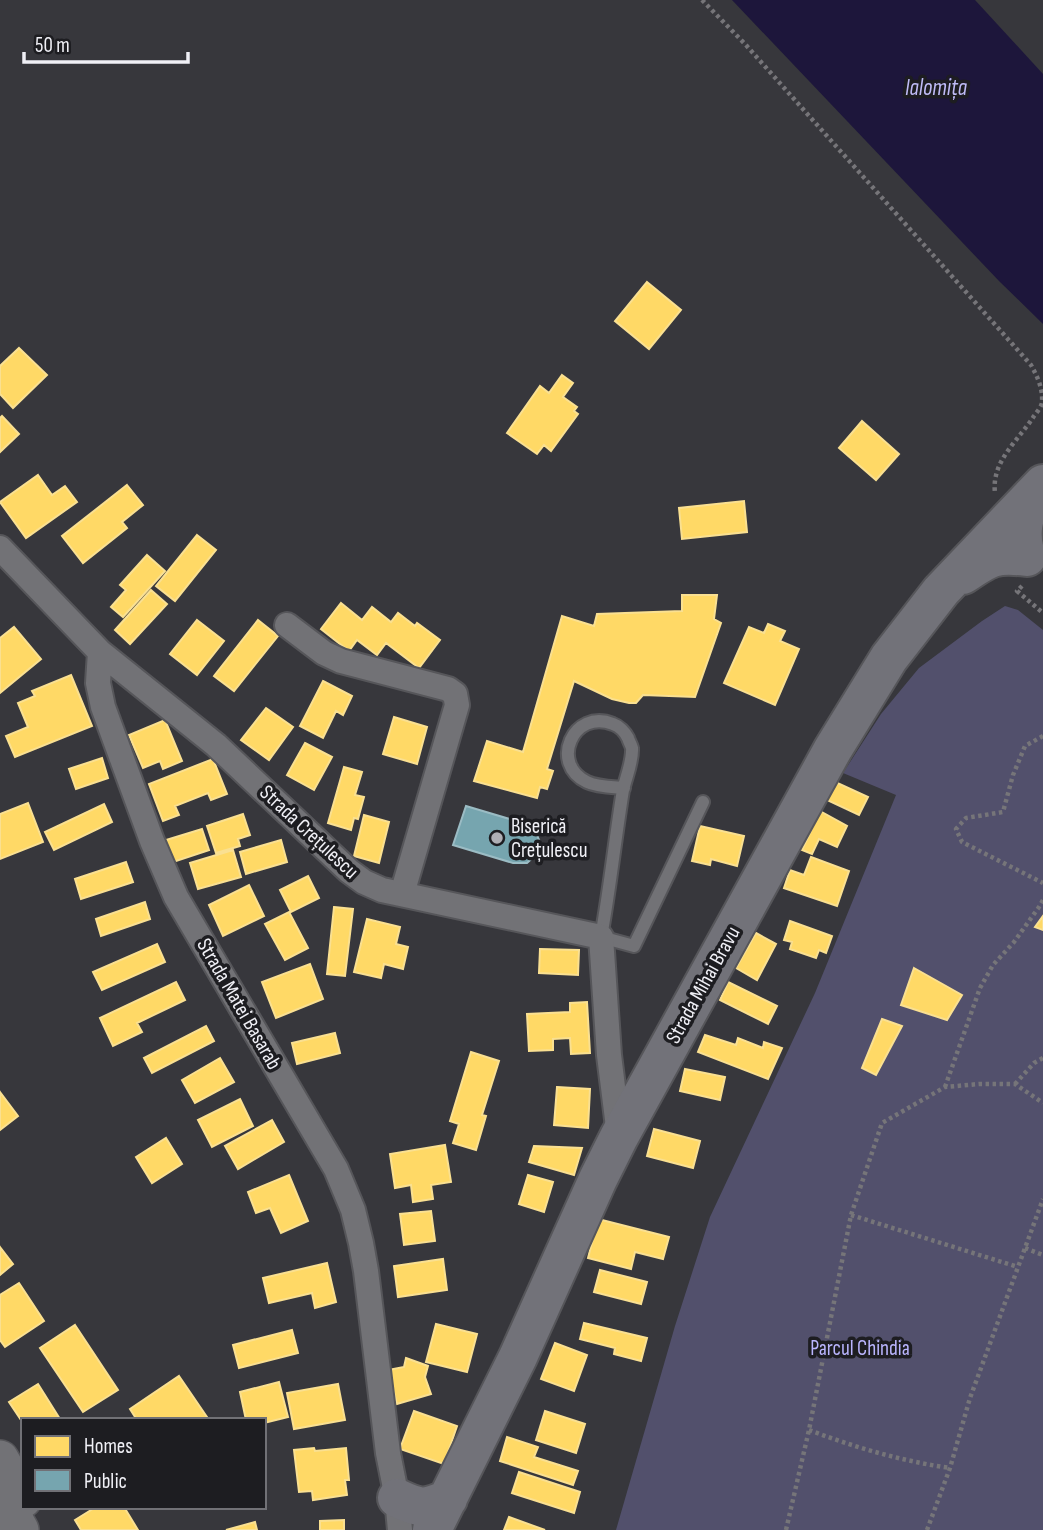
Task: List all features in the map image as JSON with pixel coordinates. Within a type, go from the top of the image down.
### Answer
[{"type":"main road","name":"Strada Mihai Bravu","points":[[440,1514],[518,1357],[619,1137],[832,749],[889,658],[941,591],[1039,488]]},
{"type":"main road","points":[[1036,567],[1022,536],[1023,522],[1039,488]]},
{"type":"main road","points":[[999,528],[1036,567]]},
{"type":"main road","points":[[941,591],[992,557],[1010,555],[1036,567]]},
{"type":"main road","points":[[0,1459],[21,1496]]},
{"type":"main road","points":[[0,1494],[20,1530]]},
{"type":"main road","points":[[399,1514],[413,1506],[430,1506],[440,1514]]},
{"type":"main road","points":[[29,1509],[41,1530]]},
{"type":"street","points":[[0,548],[100,652]]},
{"type":"street","points":[[287,625],[324,653],[341,661],[448,689],[456,694],[457,705],[402,894]]},
{"type":"street","name":"Strada Crețulescu","points":[[100,652],[216,745],[349,871],[364,882],[382,890],[601,937]]},
{"type":"street","name":"Strada Matei Basarab","points":[[100,652],[98,683],[103,707],[152,841],[176,897],[336,1169],[353,1210],[366,1271],[388,1452],[399,1514],[420,1530]]},
{"type":"street","points":[[601,937],[609,1055],[619,1137]]},
{"type":"lane","points":[[601,937],[632,747],[627,735],[617,726],[604,721],[591,722],[579,728],[570,739],[567,752],[570,766],[578,777],[589,784],[624,788]]},
{"type":"lane","name":"Strada Crețulescu","points":[[601,937],[634,946],[703,802]]},
{"type":"path","points":[[702,0],[745,44],[1031,365],[1040,383],[1042,404],[1007,450],[998,469],[994,485],[999,528]]},
{"type":"path","points":[[1036,567],[1017,591],[1043,613]]},
{"type":"path","points":[[1043,736],[1025,746],[1013,775],[1003,812],[966,818],[956,829],[962,842],[1043,883]]},
{"type":"path","points":[[945,1087],[980,988],[993,965],[1014,942],[1043,900]]},
{"type":"path","points":[[1015,1084],[1034,1063],[1043,1058]]},
{"type":"path","points":[[786,1530],[850,1214],[882,1123],[945,1087],[1015,1084],[1043,1103]]},
{"type":"path","points":[[927,1530],[950,1468],[970,1398],[1043,1199]]},
{"type":"path","points":[[850,1214],[1018,1267]]},
{"type":"path","points":[[1025,1248],[1043,1255]]},
{"type":"path","points":[[808,1430],[917,1464],[950,1468]]},
{"type":"green space","name":"Parcul Chindia","points":[[1005,606],[1018,610],[1043,630],[1043,1530],[616,1530],[675,1326],[710,1217],[815,993],[896,795],[843,773],[881,714],[919,668]]},
{"type":"water","name":"Ialomița","points":[[732,0],[975,0],[1043,74],[1043,324],[999,281]]},
{"type":"building: Homes","points":[[647,282],[681,310],[649,349],[615,321]]},
{"type":"building: Homes","points":[[19,348],[47,375],[13,408],[0,394],[0,366]]},
{"type":"building: Homes","points":[[562,375],[573,383],[563,397],[577,407],[574,411],[578,414],[551,451],[544,445],[537,454],[507,433],[540,386],[549,393]]},
{"type":"building: Homes","points":[[2,416],[19,434],[0,452],[0,418]]},
{"type":"building: Homes","points":[[862,421],[899,454],[876,480],[839,448]]},
{"type":"building: Homes","points":[[38,475],[52,495],[65,486],[77,502],[26,538],[0,502]]},
{"type":"building: Homes","points":[[127,485],[143,505],[122,522],[127,528],[83,563],[62,536]]},
{"type":"building: Homes","points":[[744,501],[747,532],[682,539],[679,508]]},
{"type":"building: Homes","points":[[197,535],[216,550],[175,601],[156,586]]},
{"type":"building: Homes","points":[[147,555],[165,571],[123,617],[111,607],[126,590],[120,585]]},
{"type":"building: Homes","points":[[151,590],[167,604],[130,644],[115,630]]},
{"type":"building: Homes","points":[[682,595],[717,595],[714,619],[721,623],[695,697],[643,695],[636,703],[629,703],[612,699],[574,681],[547,769],[553,771],[547,789],[540,787],[537,798],[474,781],[487,741],[523,752],[562,616],[594,626],[597,614],[682,611]]},
{"type":"building: Homes","points":[[341,603],[362,620],[372,607],[391,622],[398,613],[440,640],[419,668],[386,643],[377,655],[357,640],[349,651],[321,629]]},
{"type":"building: Homes","points":[[197,620],[224,641],[197,675],[170,654]]},
{"type":"building: Homes","points":[[258,620],[278,636],[234,691],[214,676]]},
{"type":"building: Homes","points":[[768,624],[785,631],[780,641],[799,649],[775,705],[724,683],[749,627],[764,633]]},
{"type":"building: Homes","points":[[14,627],[41,659],[0,693],[0,638]]},
{"type":"building: Homes","points":[[71,675],[92,726],[15,757],[6,736],[28,727],[18,703],[35,696],[32,691]]},
{"type":"building: Homes","points":[[323,681],[352,696],[343,715],[336,711],[323,738],[300,726]]},
{"type":"building: Homes","points":[[266,708],[293,727],[269,760],[241,740]]},
{"type":"building: Homes","points":[[394,717],[427,727],[417,764],[383,754]]},
{"type":"building: Homes","points":[[165,720],[182,761],[163,769],[160,761],[143,768],[129,735]]},
{"type":"building: Homes","points":[[305,743],[332,757],[314,790],[287,775]]},
{"type":"building: Homes","points":[[102,758],[108,778],[76,789],[69,769]]},
{"type":"building: Homes","points":[[213,759],[227,794],[211,800],[208,793],[175,806],[179,815],[163,821],[149,784]]},
{"type":"building: Homes","points":[[344,767],[362,772],[355,795],[364,797],[358,819],[354,818],[351,830],[328,823]]},
{"type":"building: Homes","points":[[833,781],[868,797],[859,815],[825,799]]},
{"type":"building: Homes","points":[[28,803],[43,842],[0,859],[0,814]]},
{"type":"building: Homes","points":[[104,804],[112,822],[54,850],[45,832]]},
{"type":"building: Homes","points":[[820,811],[847,826],[837,847],[819,839],[812,854],[802,850]]},
{"type":"building: Homes","points":[[243,814],[250,835],[238,839],[240,846],[216,853],[207,826]]},
{"type":"building: Homes","points":[[364,815],[389,822],[379,863],[354,856]]},
{"type":"building: Homes","points":[[700,826],[744,836],[737,866],[711,859],[710,865],[692,861]]},
{"type":"building: Homes","points":[[202,829],[209,850],[170,863],[163,841]]},
{"type":"building: Homes","points":[[281,840],[287,862],[246,874],[240,852]]},
{"type":"building: Homes","points":[[233,850],[241,877],[198,889],[190,863]]},
{"type":"building: Homes","points":[[811,857],[849,871],[837,906],[784,888],[790,870],[804,875]]},
{"type":"building: Homes","points":[[126,862],[133,882],[81,899],[75,879]]},
{"type":"building: Homes","points":[[308,876],[319,898],[291,912],[280,890]]},
{"type":"building: Homes","points":[[249,885],[264,916],[223,936],[209,905]]},
{"type":"building: Homes","points":[[145,902],[150,919],[101,936],[96,919]]},
{"type":"building: Homes","points":[[334,907],[353,909],[345,976],[327,974]]},
{"type":"building: Homes","points":[[289,912],[308,948],[285,960],[265,924]]},
{"type":"building: Homes","points":[[1043,916],[1043,930],[1035,927]]},
{"type":"building: Homes","points":[[367,919],[400,927],[396,944],[408,947],[403,969],[384,964],[381,978],[354,972]]},
{"type":"building: Homes","points":[[790,921],[832,936],[826,953],[819,950],[816,958],[790,949],[792,942],[784,940]]},
{"type":"building: Homes","points":[[756,933],[776,944],[757,980],[736,968]]},
{"type":"building: Homes","points":[[157,944],[165,962],[102,990],[93,972]]},
{"type":"building: Homes","points":[[540,949],[579,950],[578,975],[539,973]]},
{"type":"building: Homes","points":[[310,964],[323,999],[276,1018],[262,982]]},
{"type":"building: Homes","points":[[914,968],[962,995],[947,1020],[901,1005]]},
{"type":"building: Homes","points":[[176,982],[185,1000],[137,1023],[142,1032],[113,1046],[100,1018]]},
{"type":"building: Homes","points":[[728,982],[777,1006],[768,1024],[720,1000]]},
{"type":"building: Homes","points":[[587,1002],[590,1053],[571,1054],[570,1038],[553,1039],[553,1050],[529,1051],[527,1014],[570,1012],[570,1003]]},
{"type":"building: Homes","points":[[882,1019],[902,1026],[876,1075],[862,1068]]},
{"type":"building: Homes","points":[[206,1026],[214,1041],[152,1073],[144,1058]]},
{"type":"building: Homes","points":[[335,1033],[340,1053],[297,1064],[292,1043]]},
{"type":"building: Homes","points":[[705,1035],[736,1045],[738,1038],[763,1048],[764,1042],[782,1048],[768,1079],[698,1052]]},
{"type":"building: Homes","points":[[471,1052],[499,1061],[482,1115],[486,1116],[476,1150],[453,1143],[459,1124],[450,1121]]},
{"type":"building: Homes","points":[[220,1058],[234,1082],[195,1103],[182,1080]]},
{"type":"building: Homes","points":[[685,1069],[725,1077],[720,1100],[680,1091]]},
{"type":"building: Homes","points":[[557,1087],[590,1089],[588,1128],[554,1125]]},
{"type":"building: Homes","points":[[0,1092],[18,1116],[0,1130]]},
{"type":"building: Homes","points":[[240,1099],[253,1126],[212,1147],[198,1120]]},
{"type":"building: Homes","points":[[272,1120],[284,1142],[238,1169],[225,1146]]},
{"type":"building: Homes","points":[[654,1129],[700,1141],[693,1168],[647,1156]]},
{"type":"building: Homes","points":[[166,1138],[182,1164],[152,1183],[136,1157]]},
{"type":"building: Homes","points":[[445,1145],[451,1182],[431,1185],[433,1199],[413,1202],[411,1185],[395,1188],[390,1154]]},
{"type":"building: Homes","points":[[534,1146],[582,1148],[574,1175],[529,1162]]},
{"type":"building: Homes","points":[[289,1175],[308,1221],[281,1233],[270,1208],[256,1213],[248,1192]]},
{"type":"building: Homes","points":[[528,1175],[553,1182],[544,1212],[519,1204]]},
{"type":"building: Homes","points":[[431,1211],[435,1241],[404,1245],[400,1214]]},
{"type":"building: Homes","points":[[598,1219],[669,1237],[663,1259],[635,1252],[631,1269],[588,1258]]},
{"type":"building: Homes","points":[[0,1247],[13,1264],[0,1275]]},
{"type":"building: Homes","points":[[443,1259],[447,1290],[398,1297],[394,1266]]},
{"type":"building: Homes","points":[[327,1263],[336,1302],[315,1308],[312,1293],[269,1303],[263,1278]]},
{"type":"building: Homes","points":[[600,1270],[647,1282],[641,1304],[594,1292]]},
{"type":"building: Homes","points":[[19,1283],[44,1321],[5,1347],[0,1340],[0,1295]]},
{"type":"building: Homes","points":[[584,1323],[647,1338],[641,1361],[614,1354],[615,1348],[580,1339]]},
{"type":"building: Homes","points":[[436,1324],[477,1334],[467,1372],[426,1362]]},
{"type":"building: Homes","points":[[75,1325],[118,1390],[83,1412],[40,1348]]},
{"type":"building: Homes","points":[[292,1330],[298,1353],[239,1368],[233,1345]]},
{"type":"building: Homes","points":[[555,1343],[587,1355],[574,1391],[541,1379]]},
{"type":"building: Homes","points":[[406,1358],[428,1366],[425,1377],[431,1394],[397,1404],[388,1370],[404,1367]]},
{"type":"building: Homes","points":[[179,1376],[208,1418],[136,1418],[130,1409]]},
{"type":"building: Homes","points":[[279,1382],[288,1417],[266,1422],[266,1418],[246,1418],[240,1392]]},
{"type":"building: Homes","points":[[38,1384],[59,1418],[21,1420],[9,1402]]},
{"type":"building: Homes","points":[[338,1384],[345,1420],[294,1429],[287,1393]]},
{"type":"building: Homes","points":[[414,1411],[457,1426],[444,1464],[400,1449]]},
{"type":"building: Homes","points":[[545,1411],[585,1424],[576,1453],[536,1440]]},
{"type":"building: Homes","points":[[507,1437],[538,1447],[534,1457],[578,1471],[573,1485],[500,1461]]},
{"type":"building: Homes","points":[[314,1448],[315,1451],[346,1448],[349,1480],[345,1480],[347,1495],[313,1500],[312,1491],[299,1492],[294,1450]]},
{"type":"building: Homes","points":[[519,1472],[580,1492],[574,1513],[512,1493]]},
{"type":"building: Homes","points":[[93,1509],[125,1509],[138,1530],[81,1530],[75,1520]]},
{"type":"building: Homes","points":[[509,1517],[545,1530],[504,1530]]},
{"type":"building: Homes","points":[[344,1520],[344,1530],[320,1530],[320,1521]]},
{"type":"building: Homes","points":[[255,1522],[257,1530],[226,1530]]},
{"type":"building: Public","name":"Biserică Crețulescu","points":[[466,806],[523,823],[535,831],[541,844],[538,853],[527,863],[513,863],[453,845]]},
{"type":"place","name":"Biserică Crețulescu","points":[[497,838]]}]
